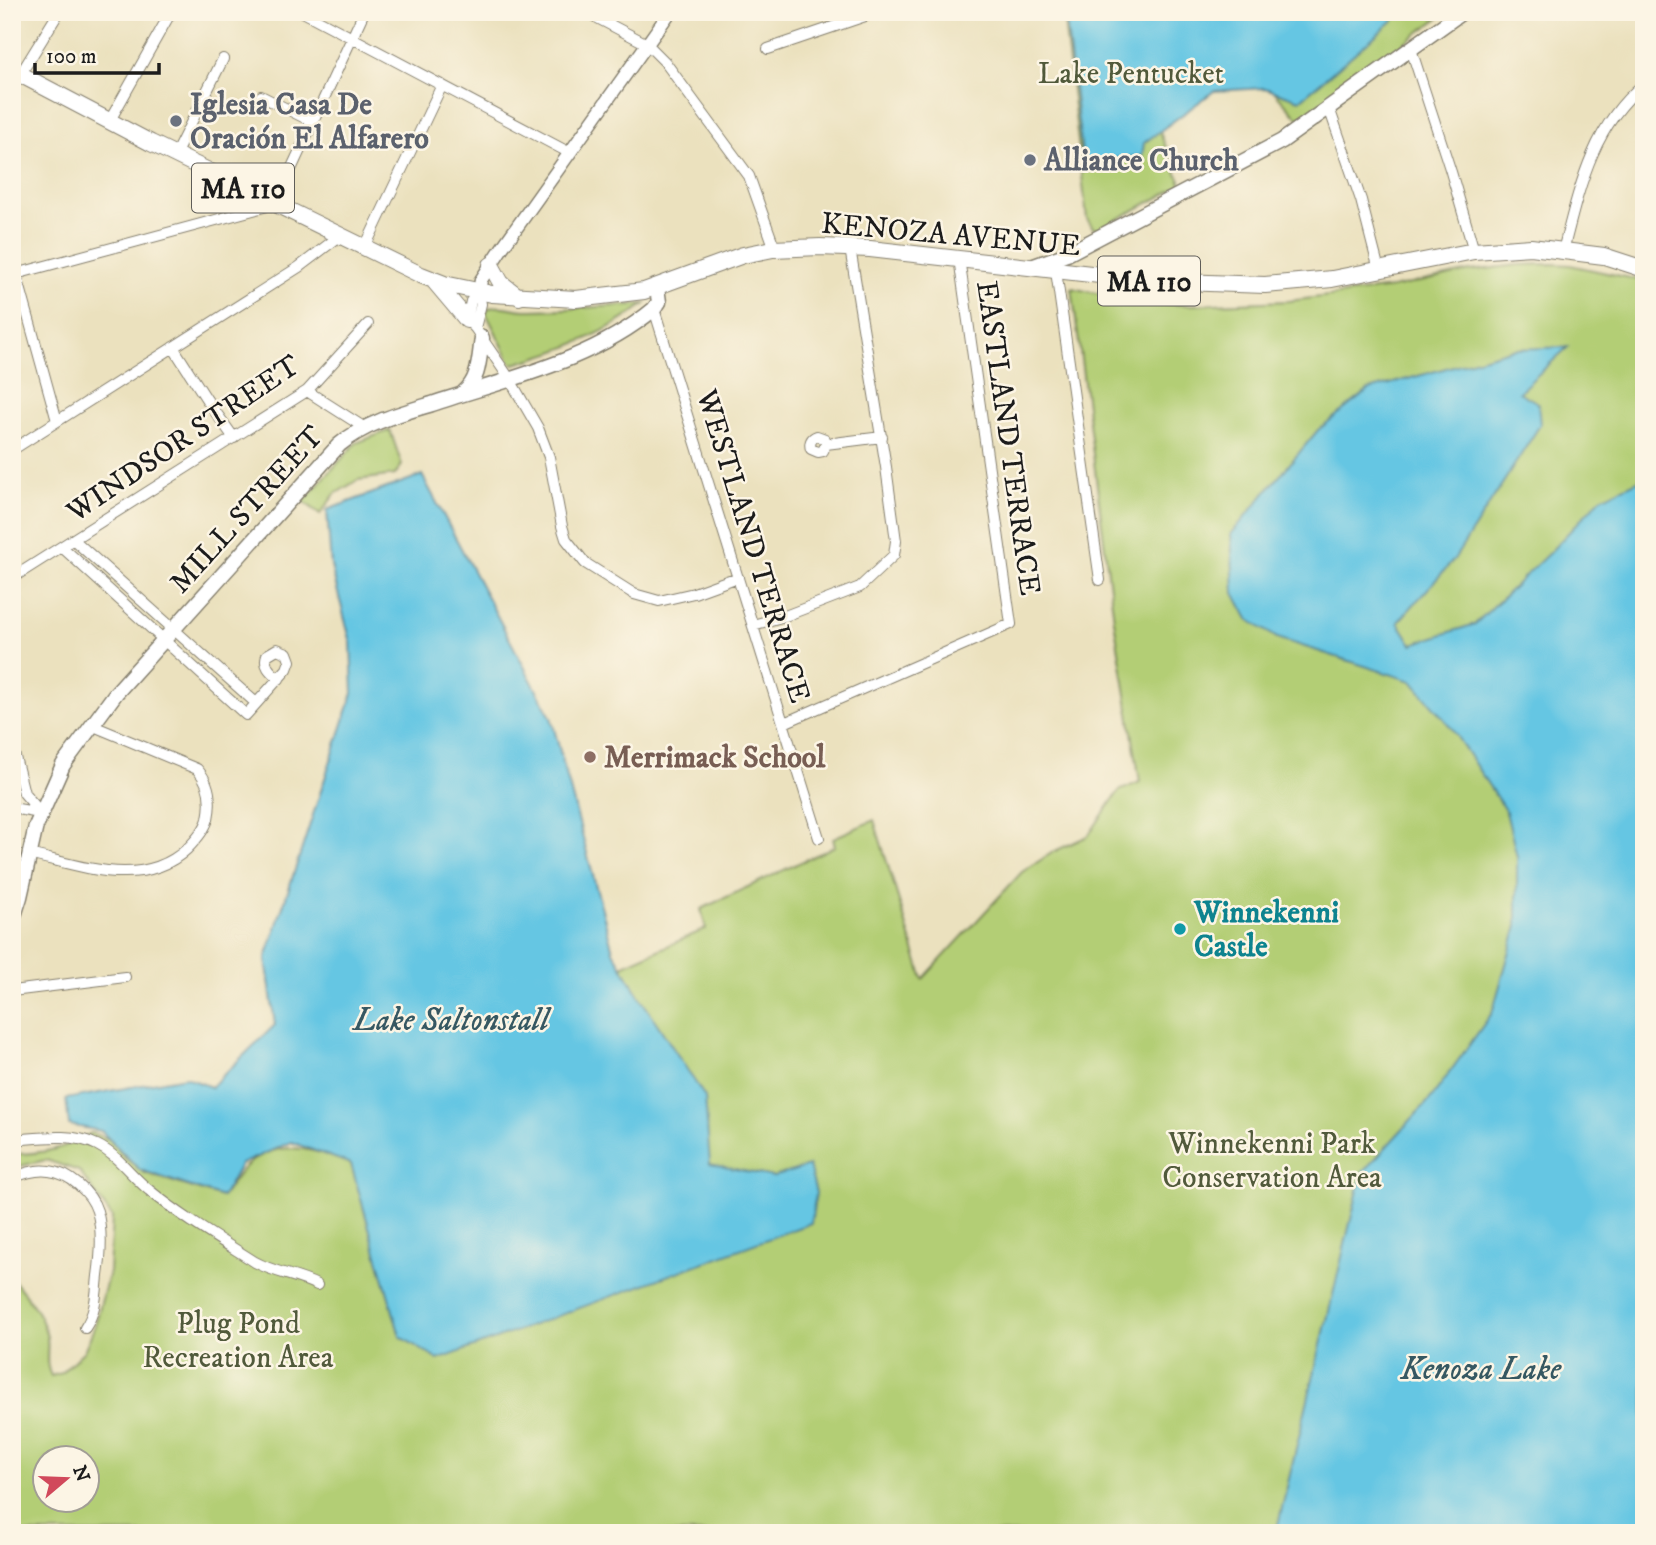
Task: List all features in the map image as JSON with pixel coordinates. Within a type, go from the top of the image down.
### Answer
[{"type":"main road","points":[[1030,268],[1067,254],[1282,141],[1462,12]]},
{"type":"main road","name":"KENOZA AVENUE","points":[[16,73],[175,155],[433,280],[479,292],[519,297],[576,299],[644,291],[743,255],[775,249],[850,248],[1153,281],[1265,285],[1332,278],[1474,251],[1531,247],[1604,256],[1644,268]]},
{"type":"main road","points":[[491,265],[501,283],[519,297]]},
{"type":"main road","points":[[433,280],[475,328],[477,375],[471,387],[463,393]]},
{"type":"main road","points":[[654,309],[659,302],[657,288]]},
{"type":"main road","name":"MILL STREET","points":[[12,922],[41,813],[63,765],[91,726],[168,634],[333,451],[349,436],[387,418],[590,350],[610,340],[654,309]]},
{"type":"street","points":[[16,73],[59,12]]},
{"type":"street","points":[[109,122],[171,12]]},
{"type":"street","points":[[303,12],[570,153]]},
{"type":"street","points":[[14,275],[275,204],[364,12]]},
{"type":"street","points":[[586,12],[647,44],[665,62],[749,176],[775,249]]},
{"type":"street","points":[[670,12],[491,265],[481,280],[479,292],[471,301],[475,328],[509,378],[545,443],[566,539],[585,563],[635,594],[659,601],[694,593],[738,577]]},
{"type":"street","points":[[768,49],[860,14],[877,12]]},
{"type":"street","points":[[1411,49],[1474,251]]},
{"type":"street","points":[[175,155],[223,59]]},
{"type":"street","points":[[1563,251],[1588,161],[1606,124],[1644,84]]},
{"type":"street","points":[[365,247],[442,85]]},
{"type":"street","points":[[261,96],[313,122]]},
{"type":"street","points":[[1329,108],[1361,200],[1379,270]]},
{"type":"street","points":[[12,450],[299,267],[341,235]]},
{"type":"street","points":[[753,625],[785,616],[860,587],[894,555],[896,541],[882,437],[850,248]]},
{"type":"street","points":[[12,258],[14,275],[57,421]]},
{"type":"street","name":"EASTLAND TERRACE","points":[[784,723],[1011,624],[959,258]]},
{"type":"street","points":[[1056,271],[1100,580]]},
{"type":"street","name":"WESTLAND TERRACE","points":[[654,309],[819,838]]},
{"type":"street","name":"WINDSOR STREET","points":[[13,578],[307,391],[368,324]]},
{"type":"street","points":[[173,347],[234,438]]},
{"type":"street","points":[[307,391],[365,428]]},
{"type":"street","points":[[826,444],[882,437]]},
{"type":"street","points":[[74,540],[246,715],[279,679]]},
{"type":"street","points":[[62,547],[256,704]]},
{"type":"street","points":[[28,854],[95,870],[123,873],[146,870],[180,855],[195,841],[207,824],[210,807],[206,778],[197,769],[91,726]]},
{"type":"street","points":[[12,746],[24,793],[41,813]]},
{"type":"street","points":[[12,808],[41,813]]},
{"type":"street","points":[[12,991],[125,977]]},
{"type":"street","points":[[12,1140],[55,1136],[96,1144],[113,1156],[147,1190],[255,1262],[268,1270],[303,1278],[317,1285]]},
{"type":"street","points":[[12,1178],[33,1171],[50,1171],[72,1180],[92,1199],[99,1224],[100,1258],[94,1312],[85,1328]]},
{"type":"green space","name":"Lake Pentucket","points":[[1063,12],[1447,12],[1299,119],[1266,82],[1211,88],[1158,128],[1182,185],[1101,228],[1093,228],[1087,219]]},
{"type":"green space","name":"Winnekenni Park Conservation Area","points":[[1518,265],[1570,265],[1644,281],[1644,1533],[12,1533],[12,1278],[42,1320],[47,1337],[47,1361],[51,1376],[61,1373],[84,1351],[95,1326],[109,1272],[112,1217],[79,1171],[46,1160],[12,1168],[12,1154],[53,1150],[91,1133],[109,1139],[126,1159],[145,1173],[222,1197],[246,1166],[271,1151],[297,1148],[310,1150],[351,1164],[399,1332],[409,1341],[768,1184],[701,1169],[615,969],[706,929],[701,909],[835,846],[833,838],[874,820],[923,979],[1022,872],[1055,851],[1088,836],[1119,791],[1140,782],[1114,620],[1072,288],[1143,303],[1188,305],[1289,301],[1392,288],[1470,271]]},
{"type":"green space","points":[[645,304],[615,324],[583,340],[514,364],[511,363],[486,313],[488,309],[497,307],[540,310]]},
{"type":"green space","points":[[390,430],[402,465],[395,475],[358,480],[335,494],[320,514],[303,501],[356,443]]},
{"type":"water","name":"Lake Pentucket","points":[[1065,12],[1403,12],[1300,100],[1265,88],[1214,91],[1144,143],[1142,156],[1083,162]]},
{"type":"water","name":"Kenoza Lake","points":[[1568,347],[1519,392],[1538,403],[1540,425],[1453,561],[1398,622],[1412,644],[1475,624],[1551,551],[1601,498],[1644,476],[1644,1533],[1276,1533],[1362,1173],[1432,1097],[1492,1013],[1517,926],[1517,857],[1506,812],[1450,726],[1412,681],[1277,638],[1248,619],[1234,593],[1231,534],[1318,430],[1369,390],[1513,349]]},
{"type":"water","name":"Lake Saltonstall","points":[[422,475],[551,717],[613,951],[705,1097],[710,1164],[773,1177],[809,1166],[816,1193],[811,1223],[438,1360],[400,1336],[351,1164],[291,1142],[241,1164],[222,1197],[140,1170],[101,1131],[69,1125],[66,1099],[185,1077],[211,1087],[275,1025],[266,958],[353,693],[351,643],[331,566],[327,510]]},
{"type":"place","name":"Iglesia Casa De Oración El Alfarero","points":[[176,121]]},
{"type":"place","name":"Alliance Church","points":[[1030,160]]},
{"type":"place","name":"Merrimack School","points":[[590,757]]},
{"type":"place","name":"Winnekenni Castle","points":[[1180,929]]},
{"type":"park label","name":"Plug Pond Recreation Area","points":[[238,1340]]}]
